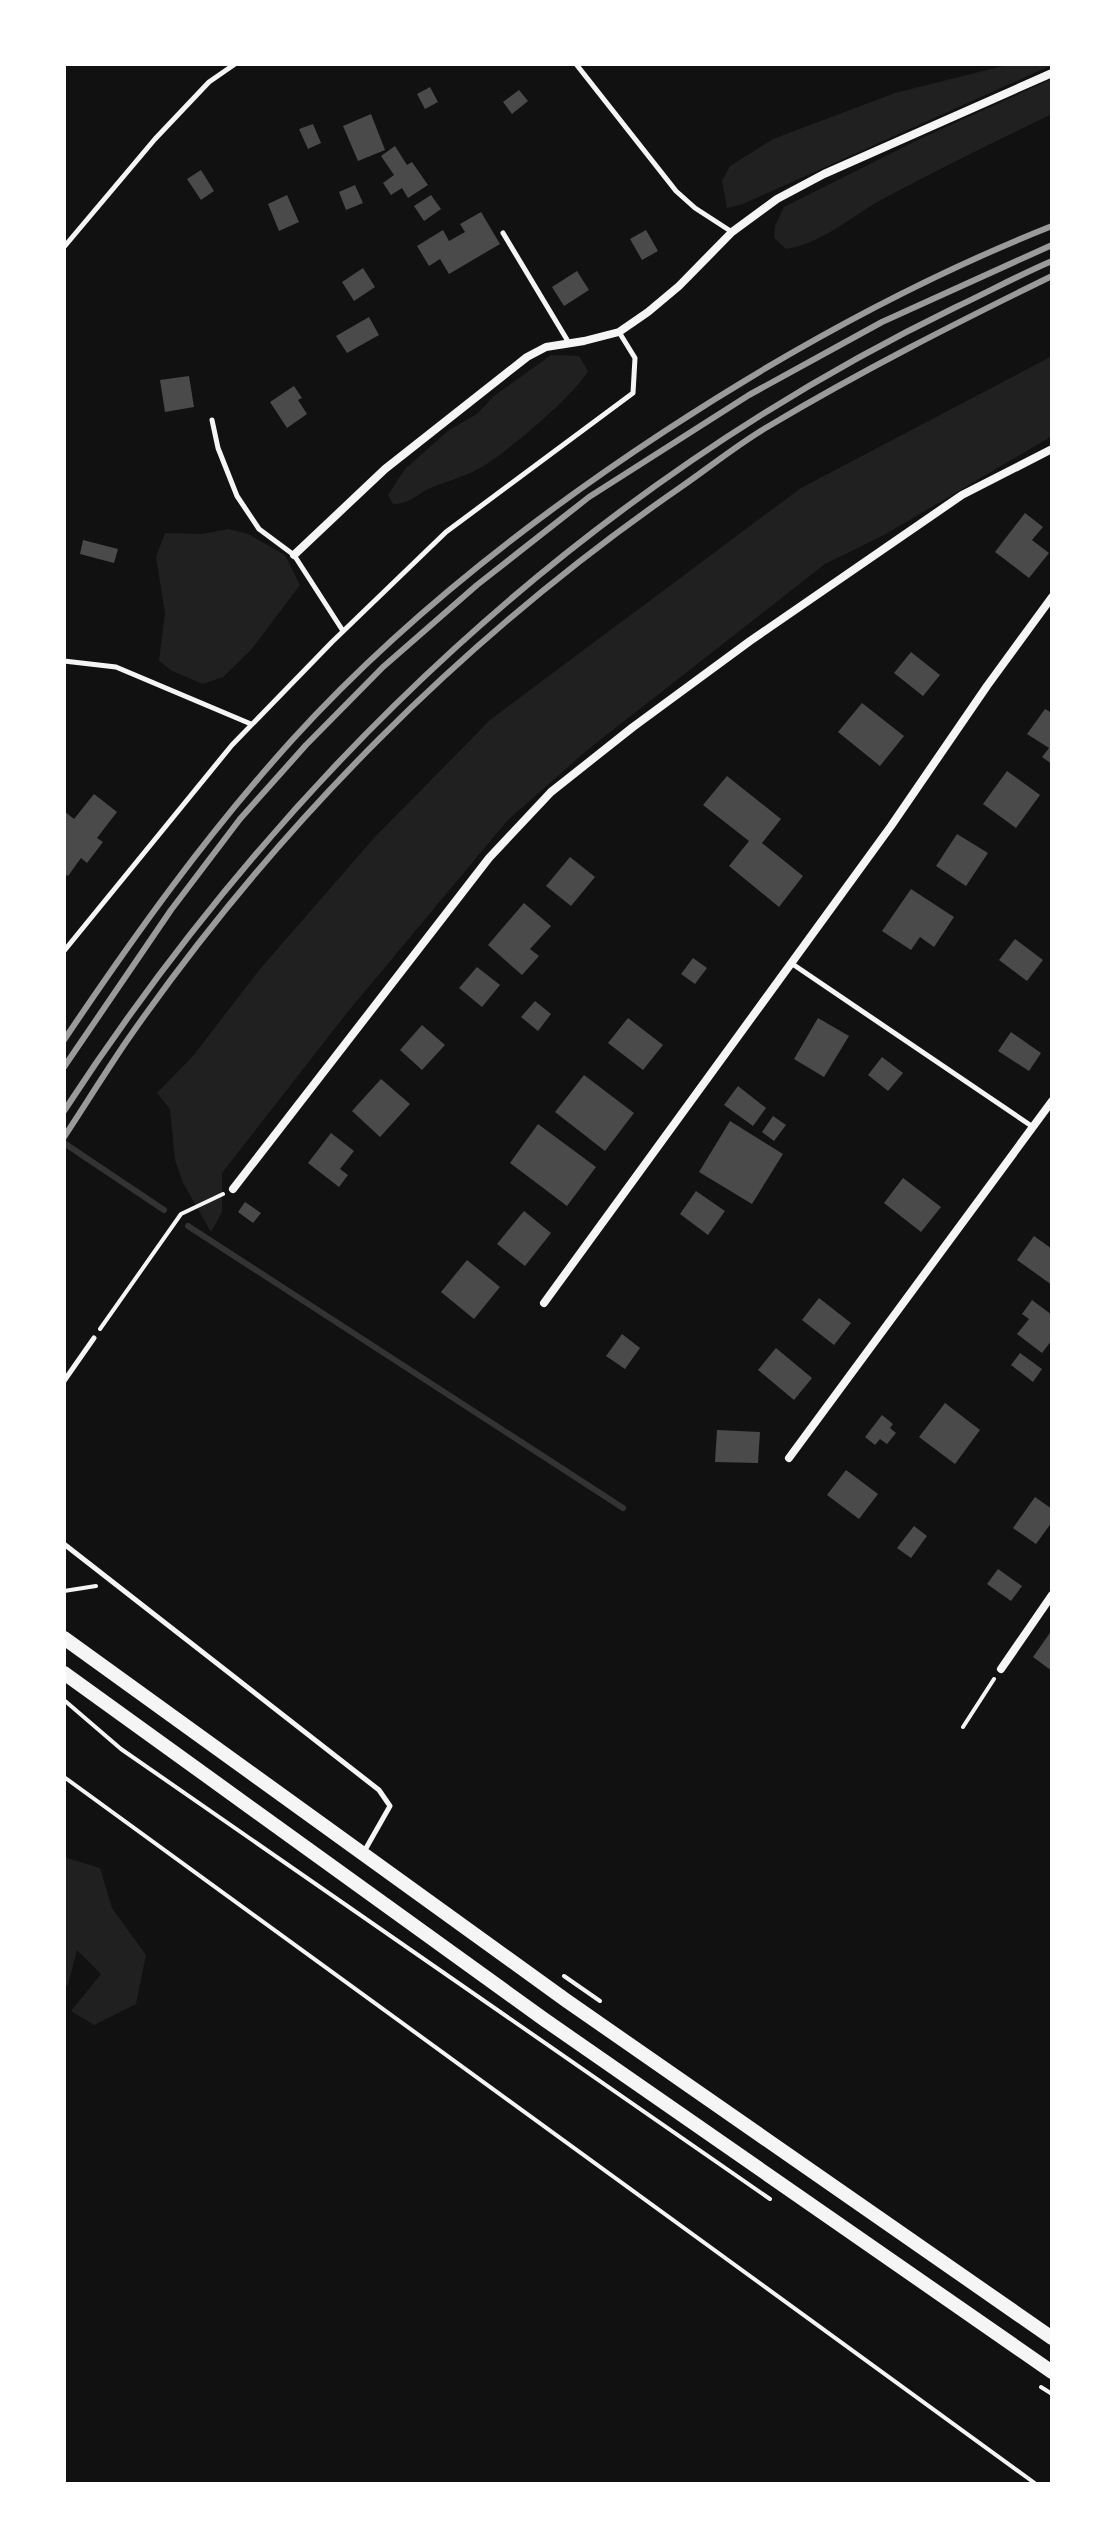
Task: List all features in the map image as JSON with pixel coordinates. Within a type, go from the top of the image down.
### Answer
[{"type":"main road","points":[[64,1638],[567,2001],[1052,2338]]},
{"type":"main road","points":[[64,1673],[545,2020],[1052,2372]]},
{"type":"street","points":[[294,555],[385,469],[527,357],[546,347],[619,332],[679,286],[732,232],[777,199],[824,174],[1052,73]]},
{"type":"street","points":[[233,1189],[489,858],[551,792],[750,641],[962,495],[1052,449]]},
{"type":"street","points":[[544,1303],[891,826],[1052,597]]},
{"type":"street","points":[[789,1458],[1052,1101]]},
{"type":"street","points":[[1001,1669],[1052,1595]]},
{"type":"lane","points":[[64,247],[155,139],[209,82],[235,64]]},
{"type":"lane","points":[[576,64],[676,191],[695,208],[732,232]]},
{"type":"lane","points":[[503,233],[570,344]]},
{"type":"lane","points":[[64,951],[251,724],[343,631],[446,532],[633,393],[637,371],[635,358],[619,332]]},
{"type":"lane","points":[[212,420],[218,448],[237,496],[259,529],[294,555],[343,631]]},
{"type":"lane","points":[[64,661],[116,667],[251,724]]},
{"type":"lane","points":[[790,963],[1033,1127]]},
{"type":"lane","points":[[64,1381],[94,1338]]},
{"type":"lane","points":[[64,1544],[379,1790],[390,1806],[362,1855]]},
{"type":"path","points":[[94,1338],[181,1214],[233,1189]]},
{"type":"path","points":[[64,1591],[96,1586]]},
{"type":"path","points":[[963,1727],[1001,1669]]},
{"type":"path","points":[[64,1700],[121,1749],[777,2204]]},
{"type":"path","points":[[64,1777],[1036,2484]]},
{"type":"path","points":[[557,1971],[609,2007]]},
{"type":"path","points":[[1039,2385],[1052,2394]]},
{"type":"shaded area","points":[[1011,64],[1052,65],[743,204],[727,208],[722,181],[730,166],[773,139],[895,93]]},
{"type":"shaded area","points":[[1052,79],[1052,114],[879,201],[811,242],[786,249],[774,238],[775,226],[784,207],[924,137]]},
{"type":"shaded area","points":[[551,355],[579,356],[588,371],[554,409],[504,452],[478,469],[407,501],[393,504],[388,495],[405,469],[449,430],[477,414],[494,396]]},
{"type":"shaded area","points":[[1052,356],[1052,436],[884,535],[825,564],[586,751],[507,821],[346,1014],[222,1173],[222,1212],[211,1232],[183,1183],[175,1160],[170,1109],[157,1093],[193,1056],[260,969],[374,838],[490,720],[801,488]]},
{"type":"shaded area","points":[[229,529],[248,534],[285,555],[300,585],[251,650],[223,677],[203,684],[172,671],[159,661],[165,613],[156,557],[165,533],[202,534]]},
{"type":"shaded area","points":[[64,1857],[100,1868],[112,1908],[146,1955],[136,2004],[94,2025],[71,2011],[101,1974],[77,1950],[68,1985],[64,1985]]},
{"type":"building","points":[[430,87],[438,102],[425,109],[417,94]]},
{"type":"building","points":[[519,90],[528,101],[512,114],[503,102]]},
{"type":"building","points":[[371,114],[385,150],[358,161],[343,126]]},
{"type":"building","points":[[313,124],[321,143],[308,149],[299,129]]},
{"type":"building","points":[[395,146],[407,165],[412,162],[428,185],[408,198],[402,188],[391,195],[383,183],[394,175],[381,156]]},
{"type":"building","points":[[201,170],[214,191],[201,200],[187,179]]},
{"type":"building","points":[[355,185],[363,203],[346,210],[339,192]]},
{"type":"building","points":[[287,195],[299,222],[279,231],[268,204]]},
{"type":"building","points":[[431,195],[441,209],[424,221],[414,206]]},
{"type":"building","points":[[481,212],[500,244],[449,274],[440,259],[429,266],[417,246],[443,230],[449,241],[465,232],[460,224]]},
{"type":"building","points":[[646,230],[658,251],[642,260],[630,239]]},
{"type":"building","points":[[363,268],[375,287],[354,301],[342,282]]},
{"type":"building","points":[[577,271],[589,290],[564,306],[552,287]]},
{"type":"building","points":[[369,317],[379,335],[347,353],[336,336]]},
{"type":"building","points":[[189,376],[194,407],[165,412],[160,380]]},
{"type":"building","points":[[294,386],[307,414],[287,428],[270,402]]},
{"type":"building","points":[[1025,513],[1043,527],[1032,540],[1049,553],[1029,578],[995,552]]},
{"type":"building","points":[[83,540],[118,549],[114,563],[80,554]]},
{"type":"building","points":[[911,652],[940,675],[923,696],[894,673]]},
{"type":"building","points":[[862,703],[904,736],[880,766],[838,732]]},
{"type":"building","points":[[1045,709],[1052,713],[1052,764],[1042,757],[1049,748],[1027,734]]},
{"type":"building","points":[[1007,771],[1040,795],[1016,828],[983,804]]},
{"type":"building","points":[[727,776],[781,819],[762,843],[803,876],[779,907],[729,866],[749,841],[703,805]]},
{"type":"building","points":[[94,794],[117,812],[97,838],[103,842],[87,863],[81,858],[68,876],[64,873],[64,811],[74,819]]},
{"type":"building","points":[[957,834],[988,853],[966,886],[936,866]]},
{"type":"building","points":[[570,857],[595,877],[571,906],[546,886]]},
{"type":"building","points":[[911,889],[954,917],[934,947],[920,937],[911,950],[882,931]]},
{"type":"building","points":[[524,903],[551,926],[530,949],[539,956],[522,975],[488,945]]},
{"type":"building","points":[[1015,939],[1043,960],[1027,981],[999,960]]},
{"type":"building","points":[[693,958],[707,968],[695,984],[681,974]]},
{"type":"building","points":[[477,967],[500,985],[482,1007],[459,988]]},
{"type":"building","points":[[535,1001],[551,1014],[538,1031],[521,1017]]},
{"type":"building","points":[[628,1018],[663,1045],[643,1070],[608,1043]]},
{"type":"building","points":[[818,1018],[849,1036],[824,1077],[794,1059]]},
{"type":"building","points":[[422,1025],[445,1045],[422,1070],[400,1050]]},
{"type":"building","points":[[1011,1032],[1041,1053],[1029,1071],[998,1051]]},
{"type":"building","points":[[882,1057],[903,1073],[888,1091],[868,1075]]},
{"type":"building","points":[[584,1075],[634,1113],[605,1151],[555,1112]]},
{"type":"building","points":[[381,1079],[410,1104],[380,1137],[352,1111]]},
{"type":"building","points":[[738,1086],[766,1108],[753,1126],[724,1105]]},
{"type":"building","points":[[773,1116],[786,1125],[774,1141],[762,1132]]},
{"type":"building","points":[[730,1121],[783,1154],[752,1204],[699,1172]]},
{"type":"building","points":[[538,1124],[596,1167],[567,1206],[510,1163]]},
{"type":"building","points":[[331,1133],[354,1151],[340,1169],[348,1175],[339,1187],[308,1163]]},
{"type":"building","points":[[903,1178],[941,1207],[921,1232],[884,1203]]},
{"type":"building","points":[[696,1191],[725,1211],[708,1235],[680,1214]]},
{"type":"building","points":[[245,1202],[261,1213],[253,1223],[238,1212]]},
{"type":"building","points":[[524,1211],[551,1233],[525,1266],[497,1244]]},
{"type":"building","points":[[1034,1236],[1052,1249],[1052,1285],[1017,1260]]},
{"type":"building","points":[[467,1260],[500,1287],[474,1319],[441,1292]]},
{"type":"building","points":[[819,1298],[851,1323],[834,1345],[802,1320]]},
{"type":"building","points":[[1032,1300],[1052,1315],[1052,1340],[1042,1353],[1017,1334],[1029,1319],[1022,1314]]},
{"type":"building","points":[[622,1334],[640,1348],[625,1369],[606,1356]]},
{"type":"building","points":[[776,1348],[812,1378],[794,1400],[758,1370]]},
{"type":"building","points":[[1020,1353],[1042,1369],[1033,1382],[1011,1365]]},
{"type":"building","points":[[945,1403],[980,1430],[955,1464],[919,1437]]},
{"type":"building","points":[[882,1415],[893,1424],[890,1428],[896,1433],[887,1444],[880,1439],[875,1445],[865,1437]]},
{"type":"building","points":[[717,1430],[760,1432],[758,1463],[715,1462]]},
{"type":"building","points":[[846,1470],[878,1494],[859,1519],[827,1495]]},
{"type":"building","points":[[1035,1497],[1052,1509],[1052,1522],[1036,1544],[1013,1528]]},
{"type":"building","points":[[914,1526],[927,1536],[911,1558],[897,1548]]},
{"type":"building","points":[[998,1569],[1022,1586],[1011,1601],[987,1584]]},
{"type":"building","points":[[1052,1630],[1052,1671],[1033,1657]]},
{"type":"waterway","points":[[64,1143],[164,1210]]},
{"type":"waterway","points":[[188,1226],[623,1508]]},
{"type":"railway","points":[[64,1040],[173,885],[261,775],[378,653],[470,573],[566,499],[665,431],[758,373],[902,294],[1052,226]]},
{"type":"railway","points":[[64,1067],[171,910],[240,819],[306,745],[383,667],[477,585],[589,497],[749,395],[882,322],[1052,245]]},
{"type":"railway","points":[[64,1111],[151,985],[246,866],[347,753],[455,648],[570,550],[692,460],[821,379],[956,307],[1052,261]]},
{"type":"railway","points":[[64,1137],[126,1042],[184,962],[246,885],[379,739],[524,606],[601,545],[758,433],[874,367],[1052,276]]}]
